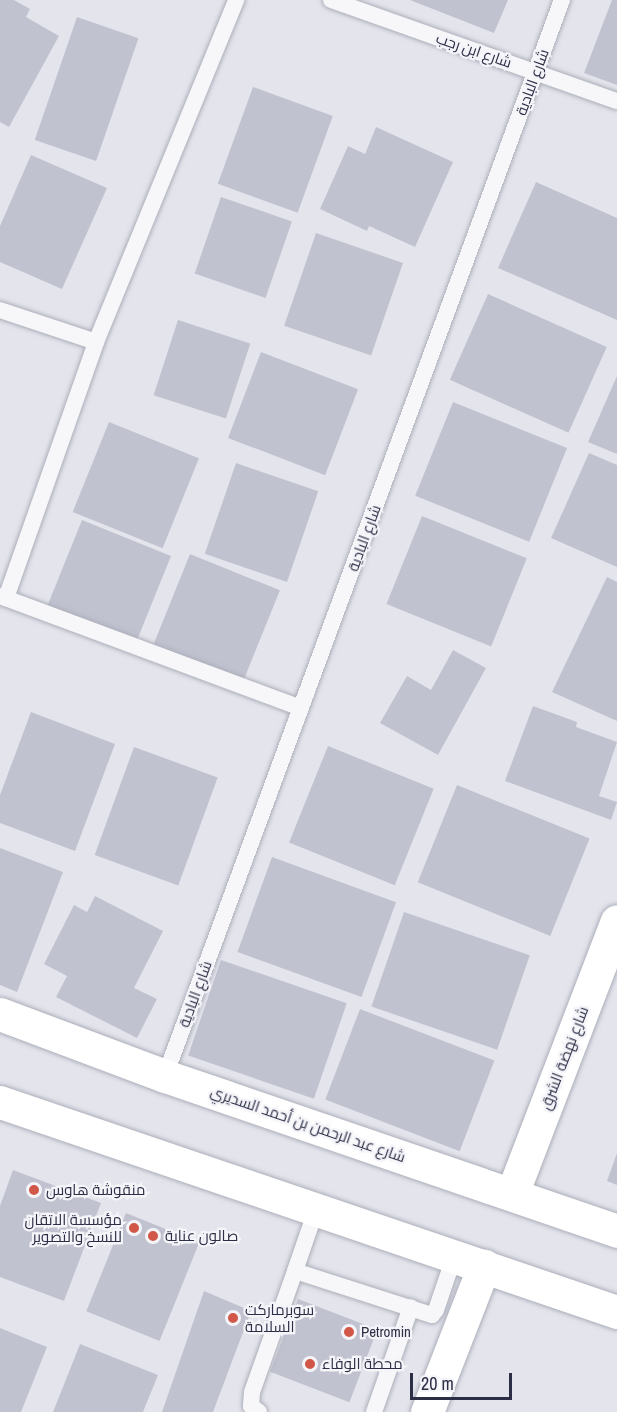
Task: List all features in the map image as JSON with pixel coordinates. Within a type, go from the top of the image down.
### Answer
[{"type":"street","name":"شارع نهضة الشرق","points":[[512,1194],[617,921]]},
{"type":"street","name":"شارع عبد الرحمن بن أحمد السديري","points":[[0,1014],[165,1076],[617,1231]]},
{"type":"street","points":[[0,1102],[617,1312]]},
{"type":"street","points":[[428,1412],[469,1261]]},
{"type":"lane","points":[[236,0],[96,342],[3,597],[301,708]]},
{"type":"lane","name":"شارع ابن رجب","points":[[331,0],[617,101]]},
{"type":"lane","name":"شارع البادية","points":[[165,1076],[562,0]]},
{"type":"lane","points":[[0,310],[96,342]]},
{"type":"lane","points":[[259,1412],[251,1406],[252,1392],[316,1210]]},
{"type":"lane","points":[[295,1270],[432,1315],[469,1261]]},
{"type":"lane","points":[[374,1412],[411,1307]]},
{"type":"building","points":[[0,0],[14,0],[30,9],[26,17],[59,36],[9,127],[0,122]]},
{"type":"building","points":[[410,0],[508,0],[494,33]]},
{"type":"building","points":[[612,0],[617,0],[617,85],[584,73]]},
{"type":"building","points":[[77,17],[138,38],[96,161],[35,140]]},
{"type":"building","points":[[253,87],[333,116],[298,213],[218,184]]},
{"type":"building","points":[[376,127],[453,162],[415,247],[369,226],[367,231],[320,209],[348,146],[365,154]]},
{"type":"building","points":[[31,155],[107,188],[62,289],[0,262],[0,226]]},
{"type":"building","points":[[536,182],[617,218],[617,320],[498,268]]},
{"type":"building","points":[[221,197],[292,221],[266,298],[195,274]]},
{"type":"building","points":[[316,233],[403,263],[371,356],[284,326]]},
{"type":"building","points":[[488,294],[607,347],[569,433],[450,380]]},
{"type":"building","points":[[178,320],[250,343],[226,419],[154,395]]},
{"type":"building","points":[[261,352],[358,389],[325,475],[228,438]]},
{"type":"building","points":[[617,376],[617,454],[588,442]]},
{"type":"building","points":[[453,402],[567,448],[529,542],[415,496]]},
{"type":"building","points":[[109,422],[199,458],[163,548],[73,512]]},
{"type":"building","points":[[589,453],[617,465],[617,567],[551,538]]},
{"type":"building","points":[[236,463],[318,491],[287,582],[205,554]]},
{"type":"building","points":[[422,516],[527,558],[491,646],[386,604]]},
{"type":"building","points":[[82,520],[171,556],[135,646],[46,610]]},
{"type":"building","points":[[190,554],[280,590],[244,680],[154,644]]},
{"type":"building","points":[[607,577],[617,582],[617,721],[552,692]]},
{"type":"building","points":[[453,650],[486,668],[438,755],[380,723],[407,676],[431,690]]},
{"type":"building","points":[[533,706],[577,722],[576,727],[617,742],[599,796],[617,802],[611,820],[505,781]]},
{"type":"building","points":[[31,712],[115,744],[75,851],[0,823],[0,795]]},
{"type":"building","points":[[328,746],[434,789],[395,885],[289,842]]},
{"type":"building","points":[[134,747],[218,777],[178,886],[95,855]]},
{"type":"building","points":[[457,785],[590,839],[550,936],[418,882]]},
{"type":"building","points":[[0,848],[63,872],[17,992],[0,985]]},
{"type":"building","points":[[272,857],[396,902],[361,997],[237,952]]},
{"type":"building","points":[[95,896],[163,931],[134,988],[157,999],[137,1038],[56,997],[67,976],[44,964],[74,905],[87,912]]},
{"type":"building","points":[[404,912],[530,955],[497,1050],[371,1007]]},
{"type":"building","points":[[221,960],[347,1003],[314,1099],[188,1055]]},
{"type":"building","points":[[360,1009],[494,1061],[460,1151],[325,1100]]},
{"type":"building","points":[[617,1153],[617,1185],[607,1181]]},
{"type":"building","points":[[13,1170],[101,1203],[64,1301],[0,1277],[0,1206]]},
{"type":"building","points":[[126,1213],[199,1243],[160,1341],[86,1311]]},
{"type":"building","points":[[204,1291],[251,1311],[213,1412],[162,1412]]},
{"type":"building","points":[[298,1299],[377,1329],[349,1402],[270,1372]]},
{"type":"building","points":[[0,1328],[47,1347],[21,1412],[0,1412]]},
{"type":"building","points":[[80,1344],[158,1375],[143,1412],[53,1412]]},
{"type":"place","name":"منقوشة هاوس","points":[[34,1190]]},
{"type":"place","name":"مؤسسة الاتقان للنسخ والتصوير","points":[[134,1228]]},
{"type":"place","name":"صالون عناية","points":[[153,1236]]},
{"type":"place","name":"سوبرماركت السلامة","points":[[233,1318]]},
{"type":"place","name":"Petromin","points":[[349,1332]]},
{"type":"place","name":"محطة الوفاء","points":[[310,1364]]}]
